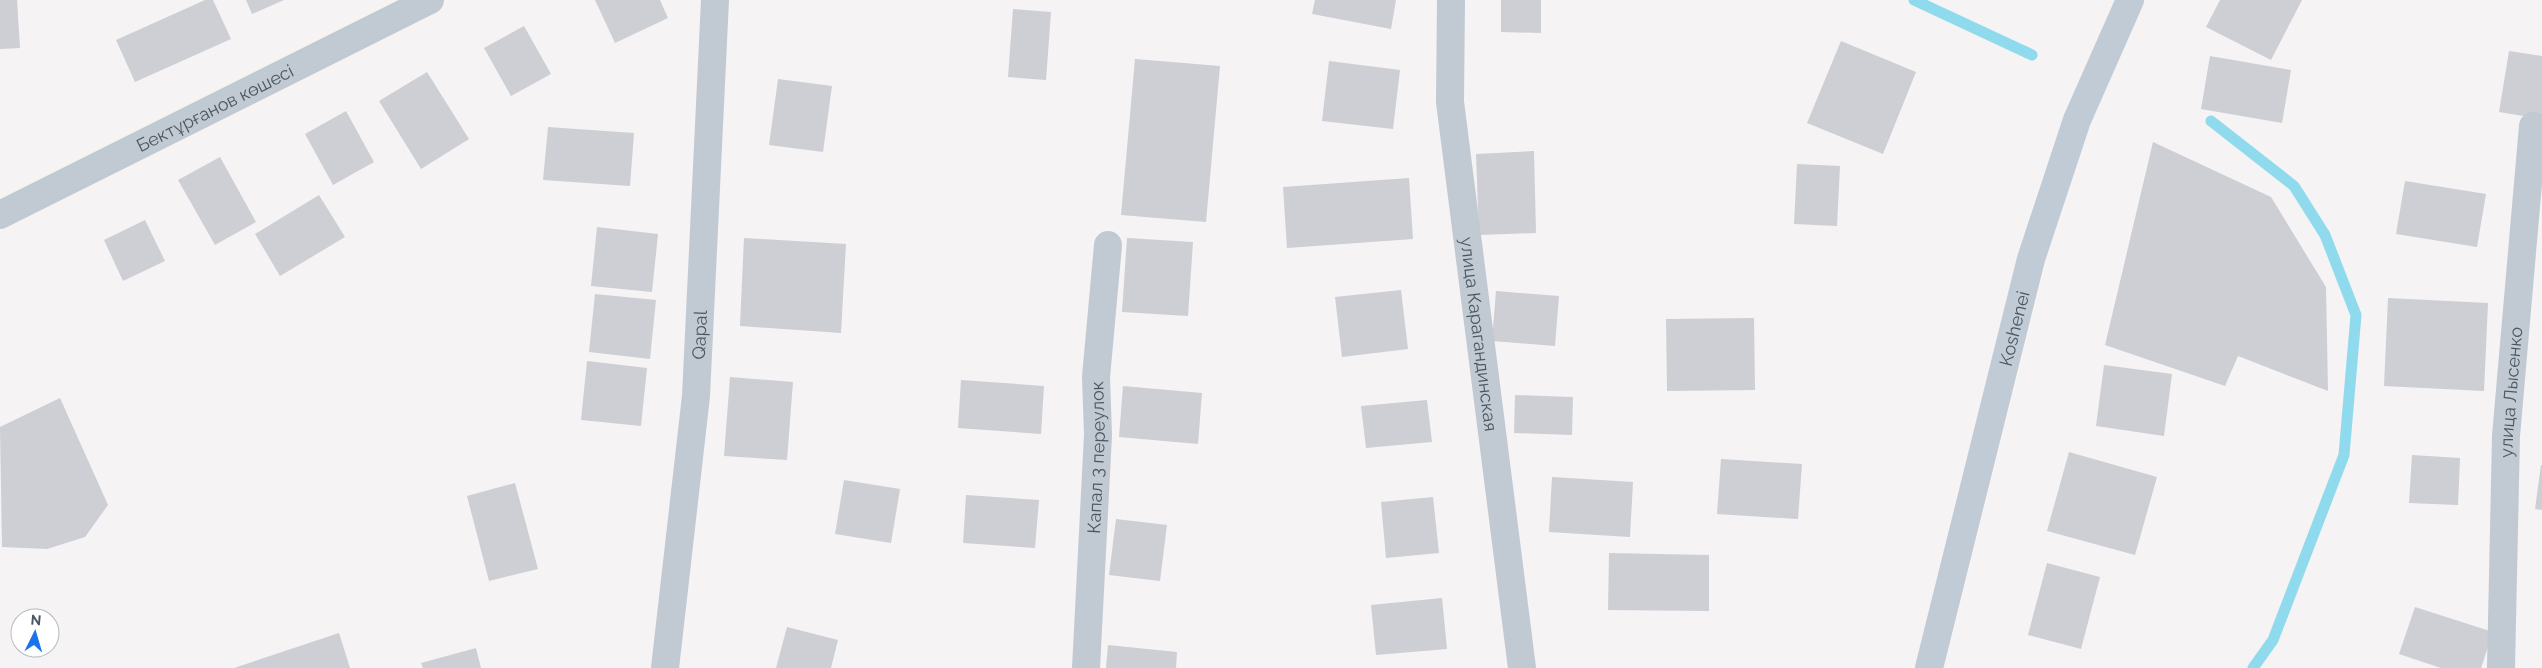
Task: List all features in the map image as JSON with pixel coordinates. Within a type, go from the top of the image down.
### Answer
[{"type":"main road","name":"Koshenei","points":[[1929,668],[2030,259],[2077,120],[2130,0]]},
{"type":"street","name":"Бектұрғанов көшесі","points":[[0,215],[430,0]]},
{"type":"street","name":"Qapal","points":[[665,668],[696,396],[715,0]]},
{"type":"street","name":"улица Карагандинская","points":[[1451,0],[1450,102],[1522,668]]},
{"type":"street","name":"улица Лысенко","points":[[2501,668],[2506,436],[2533,126],[2542,129]]},
{"type":"street","name":"Капал 3 переулок","points":[[1086,668],[1098,436],[1096,377],[1108,245]]},
{"type":"building","points":[[0,0],[17,0],[20,48],[0,49]]},
{"type":"building","points":[[205,0],[213,0],[231,39],[135,82],[116,40]]},
{"type":"building","points":[[246,0],[284,0],[252,14]]},
{"type":"building","points":[[595,0],[660,0],[668,18],[615,43]]},
{"type":"building","points":[[1315,0],[1396,0],[1391,29],[1312,14]]},
{"type":"building","points":[[1501,0],[1541,0],[1541,33],[1501,32]]},
{"type":"building","points":[[2220,0],[2302,0],[2271,60],[2206,27]]},
{"type":"building","points":[[1013,9],[1051,12],[1046,80],[1008,77]]},
{"type":"building","points":[[524,26],[551,74],[511,96],[484,48]]},
{"type":"building","points":[[1841,41],[1916,72],[1883,154],[1807,123]]},
{"type":"building","points":[[2509,51],[2542,56],[2542,119],[2499,112]]},
{"type":"building","points":[[2210,56],[2291,70],[2282,123],[2201,109]]},
{"type":"building","points":[[1135,59],[1220,66],[1206,222],[1121,215]]},
{"type":"building","points":[[1329,61],[1400,70],[1393,129],[1322,121]]},
{"type":"building","points":[[427,72],[469,139],[421,169],[379,101]]},
{"type":"building","points":[[778,79],[832,86],[823,152],[769,145]]},
{"type":"building","points":[[346,111],[374,162],[333,185],[305,134]]},
{"type":"building","points":[[548,127],[634,133],[630,186],[543,180]]},
{"type":"building","points":[[2153,142],[2271,197],[2326,287],[2328,391],[2238,356],[2225,386],[2105,345]]},
{"type":"building","points":[[1534,151],[1536,233],[1479,235],[1476,154]]},
{"type":"building","points":[[220,157],[256,222],[215,245],[178,180]]},
{"type":"building","points":[[1797,164],[1840,166],[1837,226],[1794,224]]},
{"type":"building","points":[[1409,178],[1413,239],[1287,248],[1283,187]]},
{"type":"building","points":[[2405,181],[2486,194],[2477,247],[2396,234]]},
{"type":"building","points":[[319,195],[345,237],[280,276],[255,234]]},
{"type":"building","points":[[145,220],[165,261],[123,281],[104,240]]},
{"type":"building","points":[[597,227],[658,234],[652,292],[591,286]]},
{"type":"building","points":[[744,238],[846,244],[841,333],[740,326]]},
{"type":"building","points":[[1127,238],[1193,242],[1188,316],[1122,312]]},
{"type":"building","points":[[1401,290],[1408,349],[1342,357],[1335,297]]},
{"type":"building","points":[[1496,291],[1559,296],[1555,346],[1492,341]]},
{"type":"building","points":[[595,294],[656,300],[650,359],[589,352]]},
{"type":"building","points":[[2388,298],[2488,303],[2484,391],[2384,386]]},
{"type":"building","points":[[1754,318],[1755,390],[1667,391],[1666,319]]},
{"type":"building","points":[[587,361],[647,368],[641,426],[581,420]]},
{"type":"building","points":[[2104,365],[2172,374],[2164,436],[2096,426]]},
{"type":"building","points":[[730,377],[793,382],[787,460],[724,456]]},
{"type":"building","points":[[961,380],[1044,386],[1041,434],[958,428]]},
{"type":"building","points":[[1123,386],[1202,393],[1198,444],[1119,437]]},
{"type":"building","points":[[1515,395],[1573,397],[1572,435],[1514,433]]},
{"type":"building","points":[[60,398],[108,505],[85,537],[47,549],[2,547],[0,427]]},
{"type":"building","points":[[1427,400],[1432,442],[1366,448],[1361,406]]},
{"type":"building","points":[[2069,452],[2157,477],[2135,555],[2047,531]]},
{"type":"building","points":[[2412,455],[2460,458],[2458,505],[2409,503]]},
{"type":"building","points":[[1721,459],[1802,464],[1798,519],[1717,514]]},
{"type":"building","points":[[2542,465],[2542,510],[2535,509]]},
{"type":"building","points":[[1552,477],[1633,482],[1630,537],[1549,532]]},
{"type":"building","points":[[844,480],[900,489],[891,543],[835,534]]},
{"type":"building","points":[[515,483],[538,569],[489,581],[467,496]]},
{"type":"building","points":[[966,495],[1039,500],[1035,548],[963,543]]},
{"type":"building","points":[[1433,497],[1439,553],[1386,558],[1381,502]]},
{"type":"building","points":[[1116,519],[1167,525],[1160,581],[1109,575]]},
{"type":"building","points":[[1609,553],[1709,555],[1709,611],[1608,610]]},
{"type":"building","points":[[2047,563],[2100,577],[2081,649],[2028,635]]},
{"type":"building","points":[[1442,598],[1447,649],[1376,655],[1371,605]]},
{"type":"building","points":[[2415,607],[2493,632],[2481,668],[2441,668],[2399,654]]},
{"type":"building","points":[[787,627],[838,640],[831,668],[776,668]]},
{"type":"building","points":[[339,633],[350,668],[234,668]]},
{"type":"building","points":[[1108,645],[1177,652],[1176,668],[1106,668]]},
{"type":"building","points":[[476,648],[481,668],[423,668],[421,663]]},
{"type":"waterway","points":[[1914,0],[2032,55]]},
{"type":"waterway","points":[[2211,121],[2294,186],[2325,235],[2356,315],[2344,455],[2273,640],[2253,668]]}]
